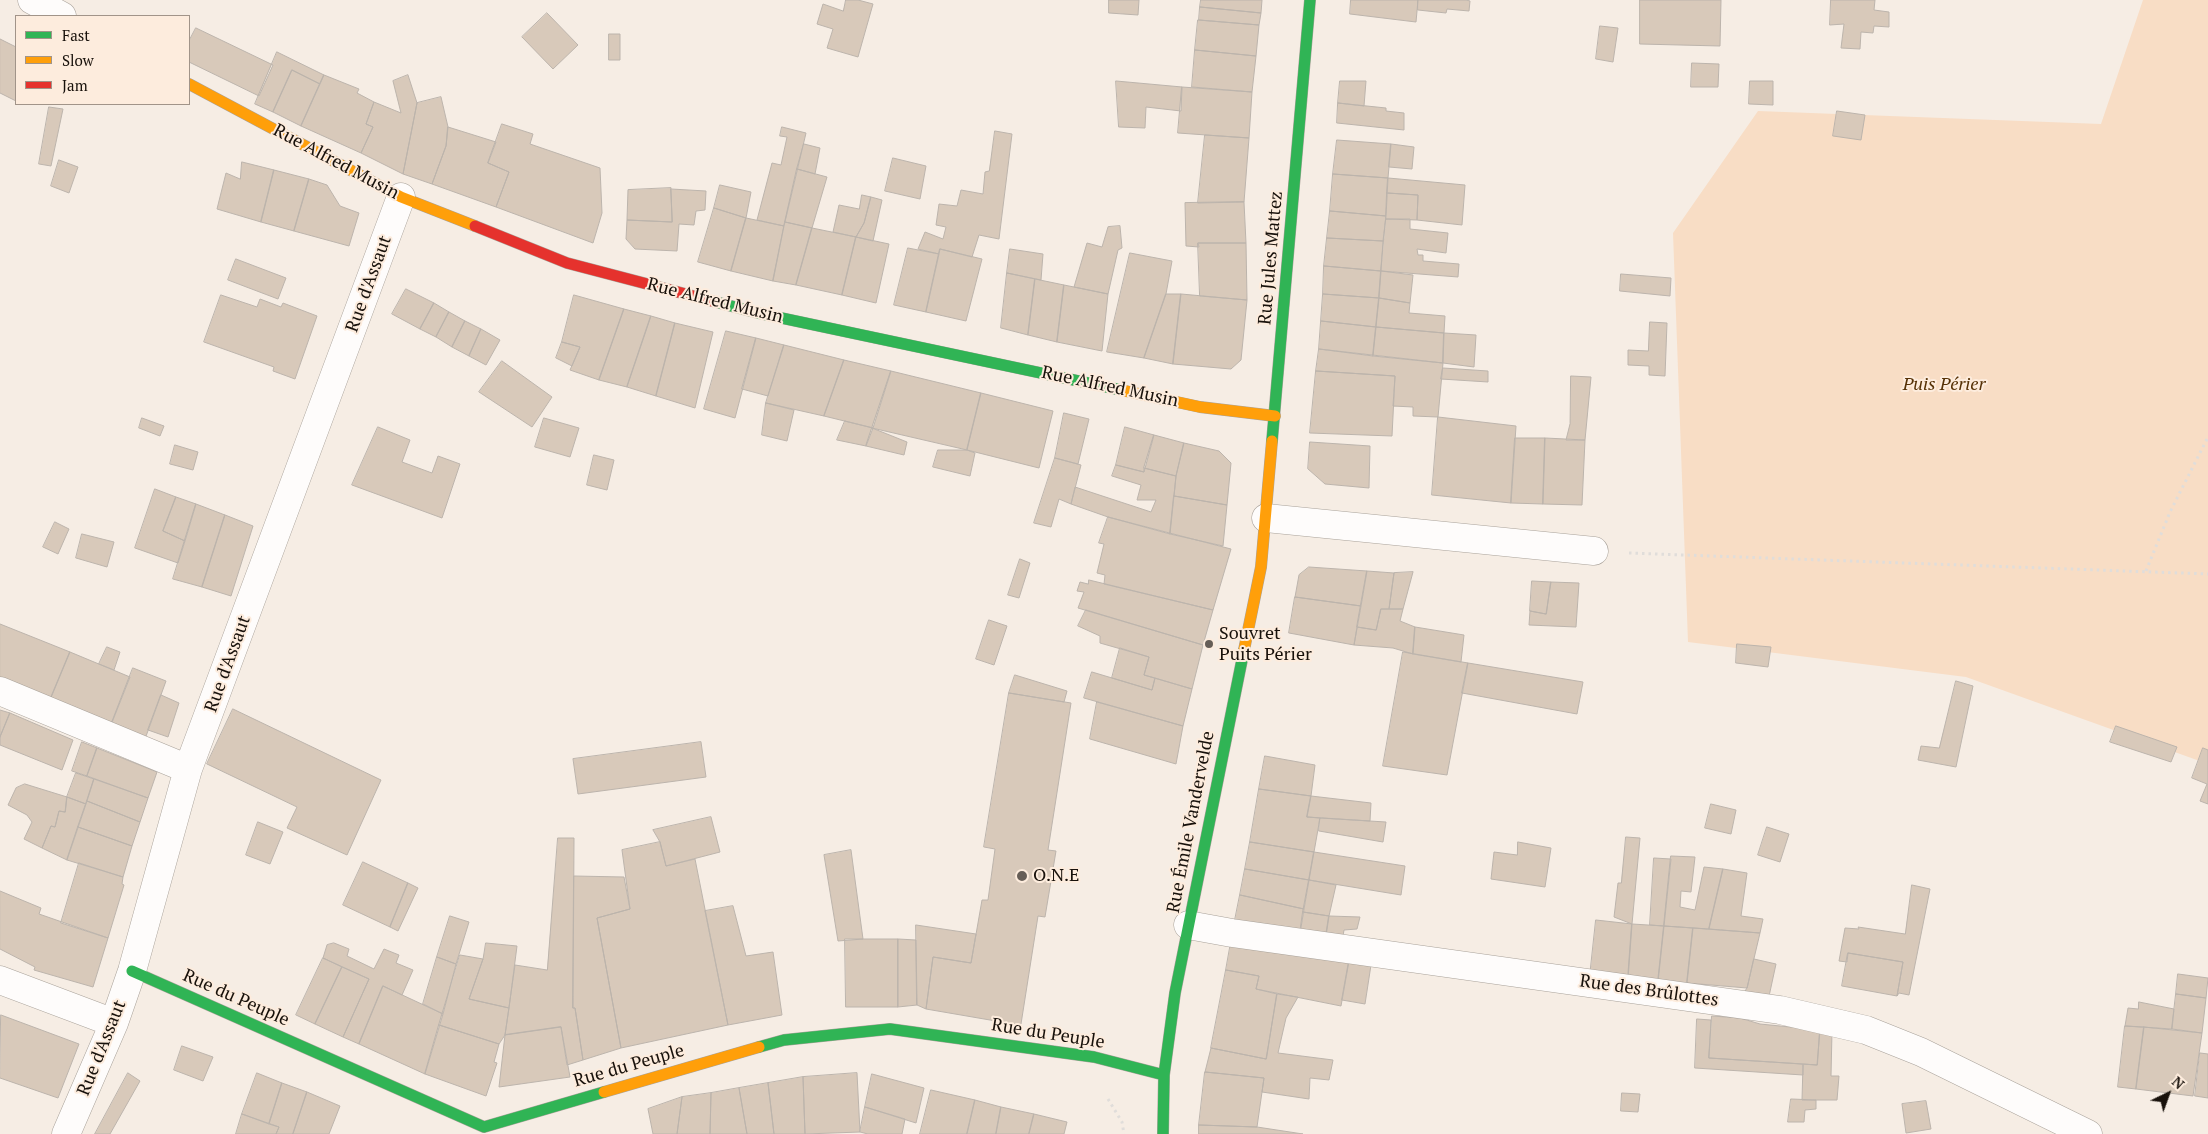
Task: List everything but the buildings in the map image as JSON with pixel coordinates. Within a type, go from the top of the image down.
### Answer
[{"type":"street","points":[[32,0],[60,15]]},
{"type":"street","name":"Rue Jules Mattez","points":[[1266,518],[1310,0]]},
{"type":"street","name":"Rue Alfred Musin","points":[[190,85],[401,197],[567,263],[758,313],[1200,406],[1275,416]]},
{"type":"street","name":"Rue d'Assaut","points":[[66,1134],[114,1023],[132,971],[188,769],[401,197]]},
{"type":"street","points":[[1266,518],[1594,551]]},
{"type":"street","name":"Rue Émile Vandervelde","points":[[1164,1134],[1164,1075],[1175,994],[1261,567],[1266,518]]},
{"type":"street","points":[[0,691],[188,769]]},
{"type":"street","name":"Rue des Brûlottes","points":[[1188,925],[1232,933],[1780,1010],[1815,1017],[1866,1030],[1921,1052],[2088,1134]]},
{"type":"street","name":"Rue du Peuple","points":[[132,971],[484,1126],[784,1040],[890,1029],[1094,1058],[1164,1075]]},
{"type":"street","points":[[0,980],[114,1023]]},
{"type":"path","points":[[2146,571],[2170,512],[2208,438]]},
{"type":"path","points":[[1594,551],[2208,574]]},
{"type":"green space","name":"Puis Périer","points":[[2143,0],[2208,0],[2208,764],[1966,677],[1688,642],[1673,233],[1758,111],[2101,124]]},
{"type":"traffic: fast","points":[[1272,441],[1310,0]]},
{"type":"traffic: fast","points":[[716,302],[758,313],[1121,390]]},
{"type":"traffic: fast","points":[[1163,1134],[1164,1075],[1175,993],[1244,650]]},
{"type":"traffic: fast","points":[[132,971],[484,1127],[604,1092]]},
{"type":"traffic: fast","points":[[759,1047],[784,1040],[890,1029],[1094,1057],[1164,1075]]},
{"type":"traffic: slow","points":[[190,85],[401,197],[475,226]]},
{"type":"traffic: slow","points":[[1121,390],[1200,407],[1275,416]]},
{"type":"traffic: slow","points":[[1244,650],[1261,567],[1272,441]]},
{"type":"traffic: slow","points":[[604,1092],[759,1047]]},
{"type":"traffic: jam","points":[[475,226],[567,263],[716,302]]},
{"type":"place","name":"Souvret Puits Périer","points":[[1209,644]]},
{"type":"place","name":"O.N.E","points":[[1022,876]]}]
